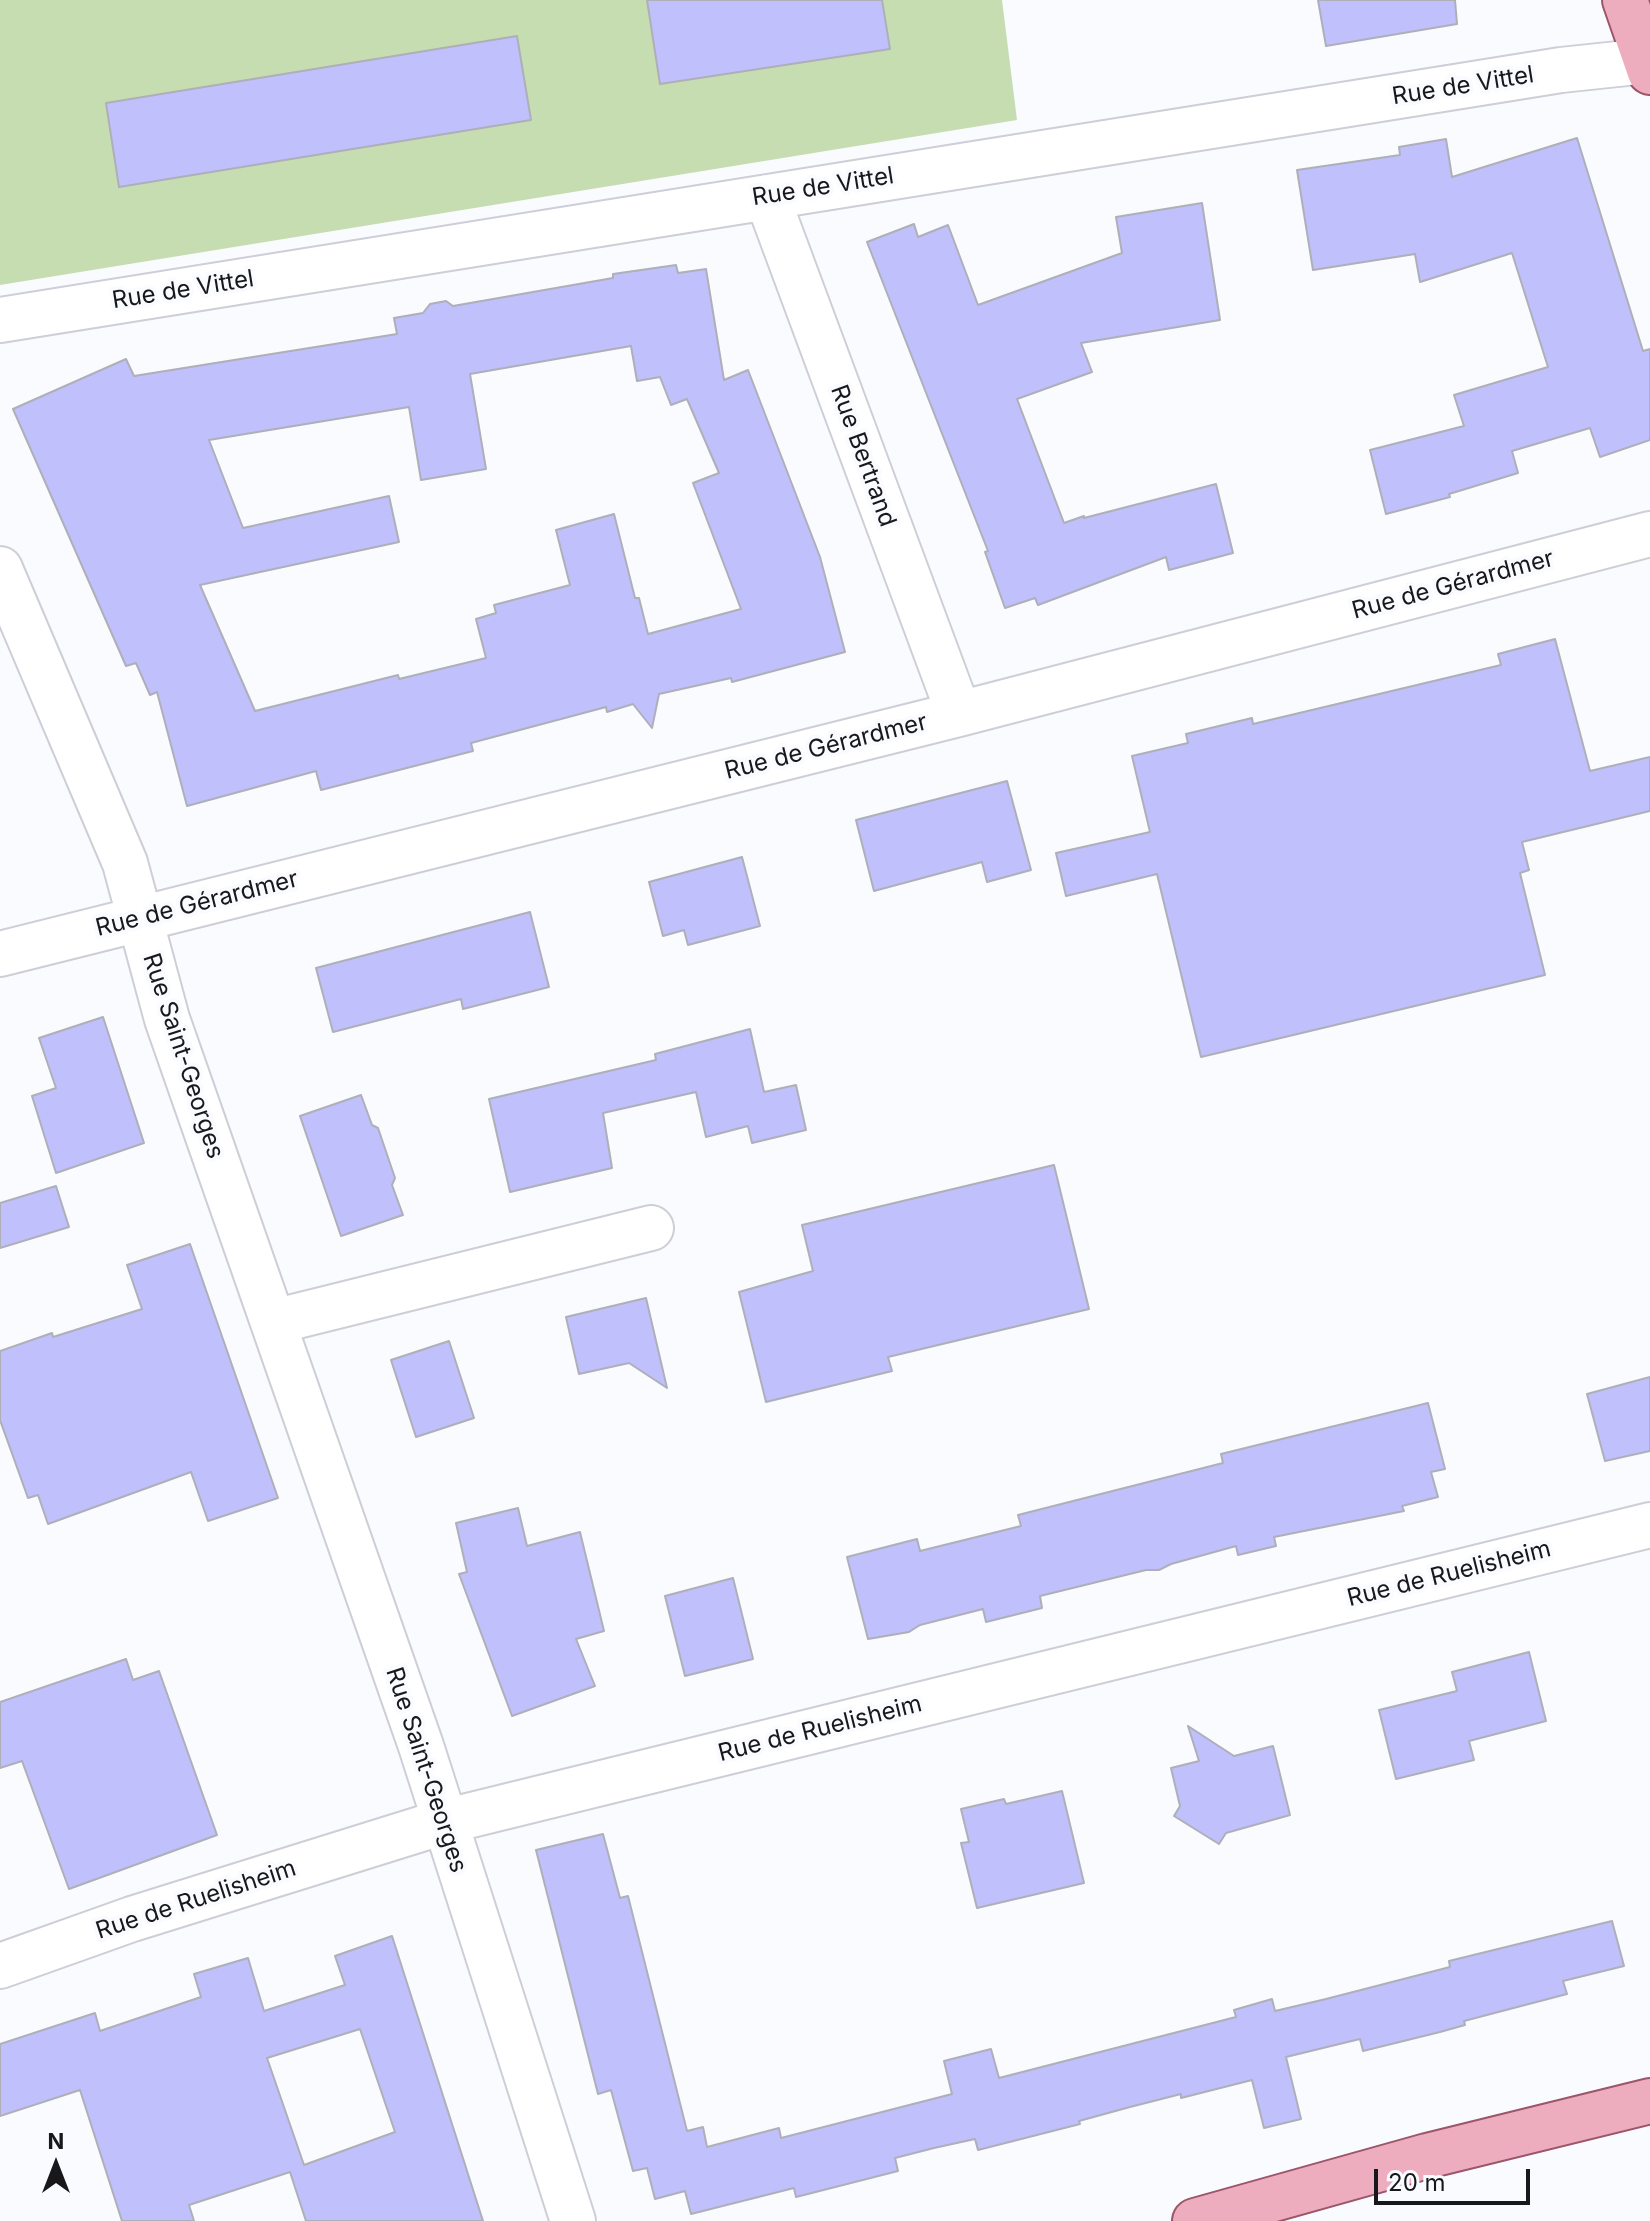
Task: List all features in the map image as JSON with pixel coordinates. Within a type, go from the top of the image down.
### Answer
[{"type":"main road","points":[[1625,0],[1648,66]]},
{"type":"main road","points":[[1195,2221],[1414,2160],[1650,2101]]},
{"type":"street","name":"Rue de Vittel","points":[[0,320],[1546,73],[1648,66]]},
{"type":"street","name":"Rue Bertrand","points":[[767,197],[959,714]]},
{"type":"street","name":"Rue de Gérardmer","points":[[0,954],[959,714],[1650,534]]},
{"type":"street","name":"Rue Saint-Georges","points":[[0,569],[125,863],[167,1019],[421,1746],[573,2221]]},
{"type":"street","points":[[273,1322],[651,1228]]},
{"type":"street","name":"Rue de Ruelisheim","points":[[0,1966],[132,1919],[443,1822],[1650,1525]]},
{"type":"green space","points":[[0,0],[1002,0],[1017,120],[0,285]]},
{"type":"building","points":[[647,0],[882,0],[890,49],[660,84]]},
{"type":"building","points":[[1318,0],[1455,0],[1457,24],[1326,46]]},
{"type":"building","points":[[517,36],[531,120],[119,187],[106,103]]},
{"type":"building","points":[[1577,138],[1643,351],[1650,349],[1650,440],[1600,457],[1590,428],[1512,451],[1518,473],[1449,494],[1450,497],[1386,514],[1370,450],[1464,426],[1454,395],[1548,367],[1512,253],[1420,282],[1415,254],[1313,270],[1297,170],[1400,155],[1399,147],[1446,139],[1452,177]]},
{"type":"building","points":[[1202,203],[1220,320],[1081,343],[1092,372],[1017,399],[1064,523],[1216,484],[1233,553],[1169,570],[1166,557],[1038,605],[1035,598],[1005,608],[985,552],[988,551],[867,242],[914,224],[918,237],[948,225],[978,305],[1122,253],[1116,217]]},
{"type":"building","points":[[676,265],[678,273],[706,269],[724,380],[748,370],[820,557],[845,652],[732,682],[731,678],[659,694],[652,728],[633,704],[607,712],[606,707],[471,743],[473,751],[321,790],[316,771],[187,806],[157,692],[150,695],[136,663],[126,666],[13,409],[126,359],[134,376],[397,334],[394,318],[423,313],[430,304],[446,301],[453,306],[613,278],[613,274]],"holes":[[[631,346],[637,381],[660,377],[671,405],[687,399],[719,473],[693,483],[741,609],[648,634],[639,598],[635,598],[614,514],[556,530],[570,585],[494,605],[496,613],[476,619],[486,658],[399,679],[398,675],[255,711],[200,585],[399,542],[389,496],[243,528],[209,440],[409,407],[421,480],[486,469],[470,374]]]},
{"type":"building","points":[[1555,639],[1590,771],[1650,757],[1650,811],[1522,842],[1529,870],[1520,873],[1545,975],[1201,1057],[1157,874],[1066,896],[1056,853],[1150,832],[1132,756],[1188,743],[1186,734],[1252,718],[1253,724],[1501,665],[1498,654]]},
{"type":"building","points":[[1007,781],[1031,870],[987,882],[982,862],[874,891],[856,820]]},
{"type":"building","points":[[742,857],[760,926],[688,945],[684,930],[663,936],[649,882]]},
{"type":"building","points":[[530,912],[549,987],[463,1009],[461,999],[333,1032],[316,968]]},
{"type":"building","points":[[103,1017],[144,1143],[56,1173],[32,1096],[56,1088],[39,1038]]},
{"type":"building","points":[[750,1029],[764,1092],[796,1085],[806,1130],[752,1143],[748,1126],[706,1137],[696,1092],[603,1113],[612,1168],[510,1192],[489,1099],[656,1060],[655,1054]]},
{"type":"building","points":[[361,1095],[372,1125],[378,1128],[395,1178],[392,1185],[403,1215],[341,1236],[300,1116]]},
{"type":"building","points":[[1054,1165],[1089,1309],[888,1357],[892,1371],[766,1402],[739,1292],[813,1271],[802,1225]]},
{"type":"building","points":[[56,1186],[69,1227],[0,1248],[0,1203]]},
{"type":"building","points":[[190,1244],[278,1498],[208,1521],[191,1472],[48,1524],[38,1495],[28,1498],[0,1420],[0,1351],[52,1333],[53,1337],[142,1309],[127,1265]]},
{"type":"building","points":[[646,1298],[667,1388],[629,1363],[579,1374],[566,1317]]},
{"type":"building","points":[[449,1341],[474,1418],[416,1437],[391,1360]]},
{"type":"building","points":[[1650,1377],[1650,1451],[1605,1461],[1587,1394]]},
{"type":"building","points":[[1428,1403],[1445,1469],[1431,1472],[1438,1497],[1402,1506],[1404,1511],[1274,1537],[1276,1546],[1238,1555],[1236,1546],[1159,1570],[1146,1570],[1040,1596],[1042,1608],[986,1622],[983,1609],[920,1625],[909,1632],[868,1639],[847,1557],[917,1539],[920,1551],[1021,1526],[1018,1515],[1223,1463],[1221,1454]]},
{"type":"building","points":[[518,1508],[527,1546],[580,1532],[604,1631],[576,1639],[595,1686],[512,1716],[459,1574],[467,1572],[456,1523]]},
{"type":"building","points":[[733,1578],[753,1659],[685,1676],[665,1596]]},
{"type":"building","points":[[1529,1652],[1546,1721],[1469,1741],[1474,1760],[1396,1779],[1379,1710],[1457,1691],[1452,1672]]},
{"type":"building","points":[[126,1659],[133,1680],[159,1671],[217,1835],[69,1889],[22,1761],[0,1768],[0,1702]]},
{"type":"building","points":[[1188,1726],[1234,1756],[1273,1746],[1290,1815],[1226,1833],[1219,1844],[1174,1816],[1180,1806],[1171,1768],[1199,1761]]},
{"type":"building","points":[[1062,1791],[1084,1883],[977,1908],[961,1843],[969,1842],[961,1809],[1004,1799],[1006,1804]]},
{"type":"building","points":[[603,1834],[620,1898],[628,1896],[687,2131],[703,2127],[707,2147],[779,2128],[781,2138],[952,2094],[944,2061],[991,2049],[999,2078],[1236,2017],[1234,2010],[1272,1999],[1275,2011],[1450,1967],[1449,1961],[1612,1921],[1624,1966],[1563,1981],[1567,1994],[1464,2021],[1465,2025],[1440,2032],[1363,2051],[1360,2039],[1286,2057],[1301,2119],[1264,2128],[1252,2080],[1130,2107],[1079,2121],[1080,2124],[978,2150],[975,2139],[895,2158],[898,2171],[796,2197],[794,2188],[691,2214],[685,2191],[655,2199],[647,2168],[633,2171],[611,2090],[598,2094],[536,1850]]},
{"type":"building","points":[[392,1936],[483,2221],[306,2221],[290,2172],[189,2205],[194,2221],[122,2221],[80,2090],[0,2116],[0,2044],[95,2013],[100,2031],[201,1997],[194,1974],[248,1958],[264,2011],[345,1985],[335,1956]],"holes":[[[360,2029],[395,2132],[304,2165],[267,2058]]]}]
